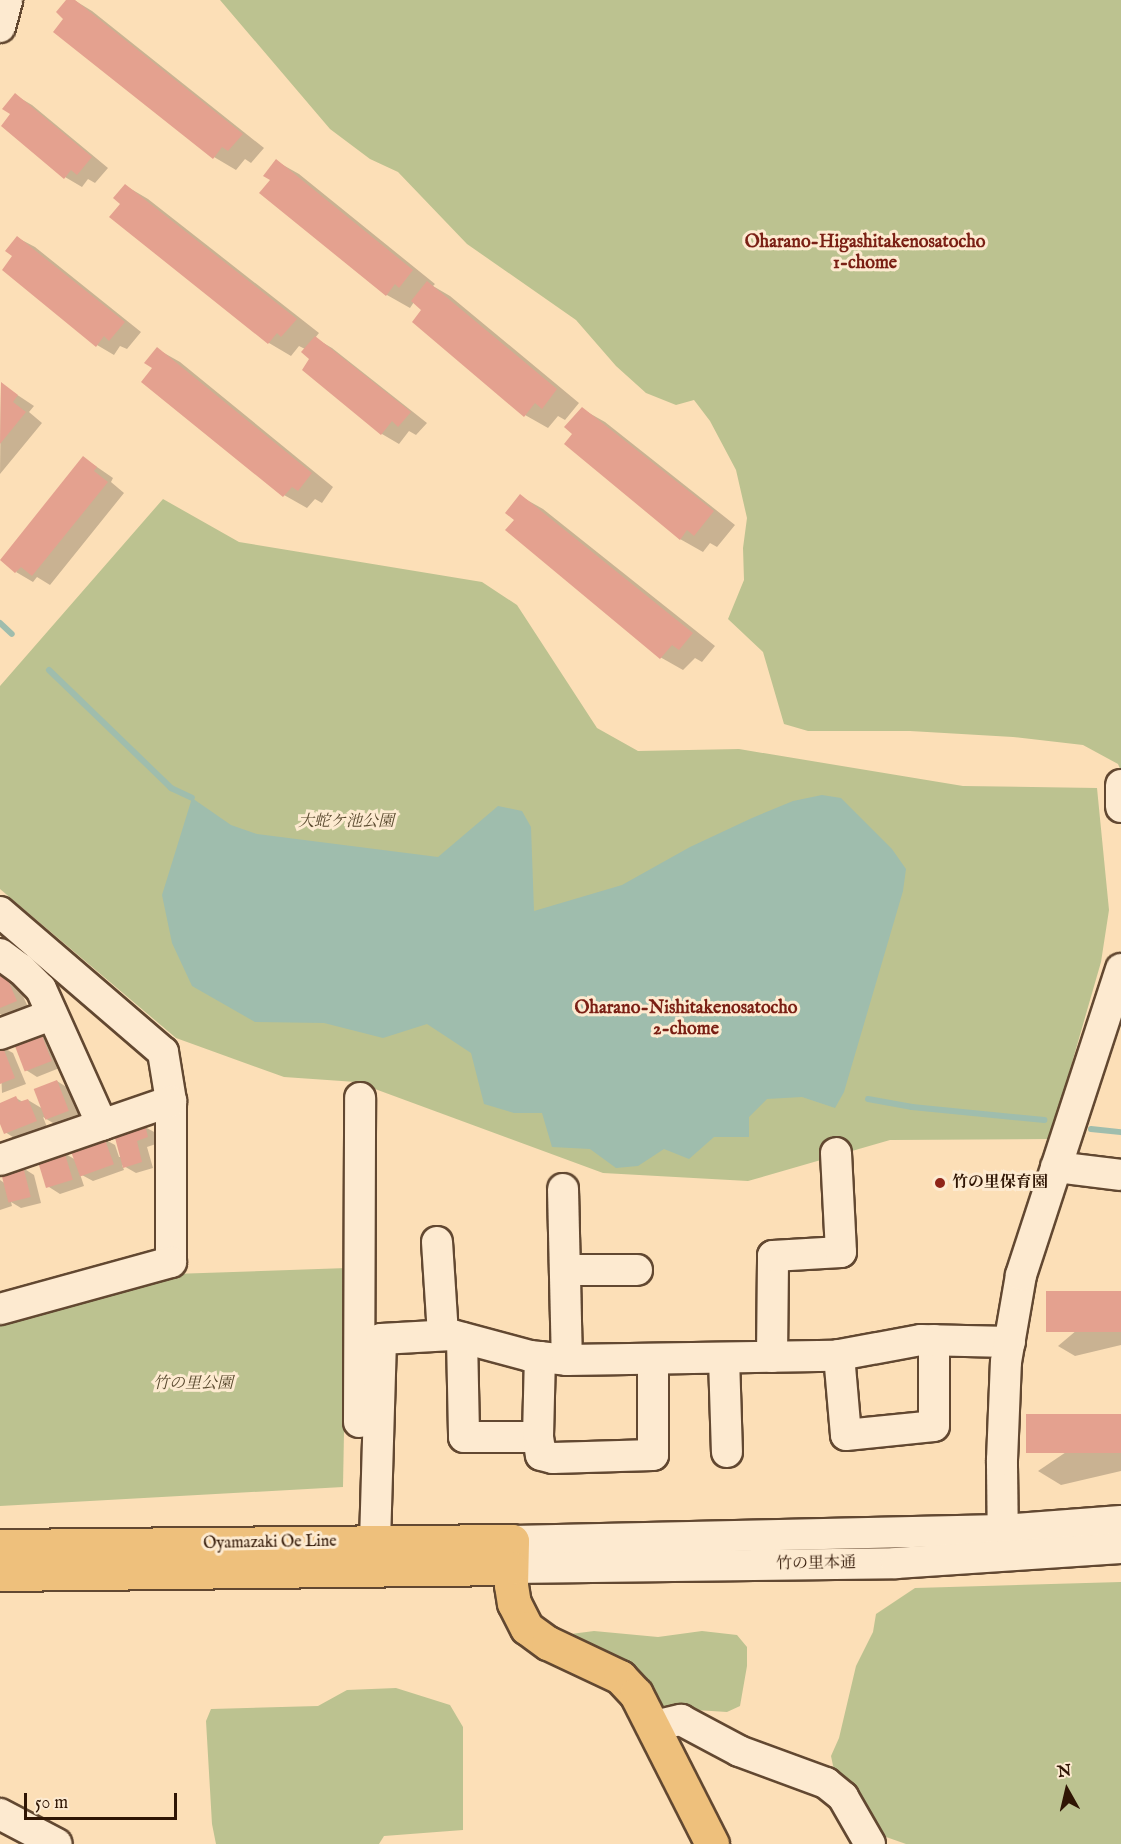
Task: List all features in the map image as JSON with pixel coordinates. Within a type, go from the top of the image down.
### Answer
[{"type":"main road","name":"Oyamazaki Oe Line","points":[[0,1546],[368,1542],[512,1554]]},
{"type":"main road","name":"Oyamazaki Oe Line","points":[[0,1574],[512,1554]]},
{"type":"main road","points":[[512,1554],[514,1603],[527,1628],[548,1643],[620,1677],[636,1694],[712,1844]]},
{"type":"street","points":[[0,27],[7,0]]},
{"type":"street","points":[[1121,785],[1121,807]]},
{"type":"street","points":[[0,912],[163,1052],[171,1101],[171,1262],[0,1309]]},
{"type":"street","points":[[0,954],[21,969],[40,989],[102,1125]]},
{"type":"street","points":[[1003,1544],[1002,1460],[1006,1362],[1021,1275],[1121,969]]},
{"type":"street","points":[[0,1034],[51,1015]]},
{"type":"street","points":[[360,1098],[368,1542]]},
{"type":"street","points":[[0,1160],[171,1101]]},
{"type":"street","points":[[772,1357],[773,1256],[841,1252],[836,1153]]},
{"type":"street","points":[[1056,1167],[1121,1175]]},
{"type":"street","points":[[563,1190],[565,1270],[553,1359],[538,1437],[541,1455],[553,1458],[653,1455],[653,1359]]},
{"type":"street","points":[[437,1242],[452,1336],[464,1437],[538,1437]]},
{"type":"street","points":[[565,1270],[637,1268]]},
{"type":"street","points":[[368,1542],[381,1339],[452,1336],[553,1359],[839,1355],[921,1340],[1010,1342]]},
{"type":"street","points":[[839,1355],[846,1435],[934,1426],[934,1340]]},
{"type":"street","points":[[724,1358],[727,1452]]},
{"type":"street","name":"竹の里本通","points":[[1003,1544],[1121,1521]]},
{"type":"street","name":"竹の里本通","points":[[512,1554],[1003,1544],[1121,1548]]},
{"type":"street","points":[[654,1726],[681,1720],[739,1751],[826,1783],[843,1797],[870,1844]]},
{"type":"street","points":[[0,1814],[57,1844]]},
{"type":"green space","points":[[220,0],[1121,0],[1121,771],[1118,764],[1083,745],[1013,737],[910,731],[808,731],[784,724],[763,652],[728,619],[744,580],[743,548],[747,518],[736,470],[710,421],[694,400],[676,405],[646,393],[616,366],[576,320],[467,244],[398,172],[370,159],[330,129]]},
{"type":"green space","name":"大蛇ケ池公園","points":[[163,499],[239,542],[482,582],[517,605],[597,728],[638,751],[739,749],[963,786],[1097,788],[1109,910],[1101,962],[1050,1139],[890,1140],[748,1181],[603,1173],[356,1082],[284,1077],[176,1038],[0,889],[0,686]]},
{"type":"green space","name":"竹の里公園","points":[[347,1268],[343,1487],[0,1506],[0,1322],[173,1274]]},
{"type":"green space","points":[[1121,1582],[1121,1844],[906,1844],[869,1831],[835,1775],[831,1756],[839,1738],[856,1666],[873,1632],[876,1614],[915,1588]]},
{"type":"green space","points":[[594,1631],[658,1637],[702,1631],[737,1635],[747,1647],[747,1666],[740,1706],[727,1712],[696,1710],[662,1721],[577,1649],[571,1634]]},
{"type":"green space","points":[[396,1688],[450,1705],[463,1727],[463,1830],[384,1836],[379,1844],[216,1844],[212,1824],[206,1721],[211,1709],[318,1706],[347,1690]]},
{"type":"shaded area","points":[[822,795],[841,798],[892,849],[906,869],[903,891],[844,1092],[835,1108],[802,1097],[767,1099],[749,1117],[749,1137],[714,1137],[689,1159],[664,1149],[638,1166],[616,1168],[590,1149],[552,1147],[542,1113],[514,1113],[484,1104],[471,1053],[427,1024],[383,1038],[324,1023],[255,1022],[192,986],[172,943],[162,895],[192,798],[231,825],[257,834],[438,857],[498,806],[522,811],[531,827],[534,911],[622,885],[690,847],[752,818],[793,801]]},
{"type":"building","points":[[66,0],[75,0],[243,134],[228,151],[222,147],[213,159],[53,32],[63,19],[56,12]]},
{"type":"building","points":[[15,93],[92,157],[77,175],[71,170],[64,179],[1,126],[10,114],[2,109]]},
{"type":"building","points":[[276,159],[413,270],[399,288],[395,284],[386,296],[259,193],[270,180],[263,176]]},
{"type":"building","points":[[125,184],[297,319],[281,337],[277,333],[268,344],[109,217],[120,204],[113,198]]},
{"type":"building","points":[[17,236],[125,322],[109,341],[104,336],[96,347],[2,270],[12,256],[5,251]]},
{"type":"building","points":[[427,281],[557,389],[542,409],[535,403],[524,417],[412,322],[421,310],[411,301]]},
{"type":"building","points":[[315,336],[411,412],[398,427],[392,421],[381,435],[302,370],[309,359],[301,352]]},
{"type":"building","points":[[157,347],[312,473],[298,491],[292,487],[283,497],[141,382],[152,368],[144,363]]},
{"type":"building","points":[[1,382],[18,395],[13,402],[26,412],[0,444]]},
{"type":"building","points":[[582,407],[714,511],[694,536],[687,530],[680,540],[564,444],[572,434],[564,427]]},
{"type":"building","points":[[83,456],[97,467],[94,471],[108,482],[32,576],[21,567],[15,573],[0,560]]},
{"type":"building","points":[[520,494],[693,633],[679,650],[672,645],[660,659],[505,530],[514,520],[505,513]]},
{"type":"building","points":[[5,973],[17,1001],[0,1008],[0,975]]},
{"type":"building","points":[[41,1033],[52,1061],[25,1071],[14,1043]]},
{"type":"building","points":[[2,1045],[15,1078],[0,1084],[0,1046]]},
{"type":"building","points":[[57,1080],[69,1111],[45,1120],[34,1089]]},
{"type":"building","points":[[16,1096],[19,1102],[28,1099],[37,1121],[4,1134],[0,1124],[0,1103]]},
{"type":"building","points":[[145,1125],[148,1137],[137,1141],[142,1162],[123,1168],[114,1134]]},
{"type":"building","points":[[104,1137],[114,1164],[80,1177],[70,1149]]},
{"type":"building","points":[[64,1151],[73,1180],[46,1188],[37,1159]]},
{"type":"building","points":[[23,1166],[31,1197],[8,1203],[1,1172]]},
{"type":"building","points":[[1046,1291],[1121,1291],[1121,1332],[1046,1332]]},
{"type":"building","points":[[1026,1414],[1121,1414],[1121,1453],[1026,1453]]},
{"type":"waterway","points":[[0,623],[12,634]]},
{"type":"waterway","points":[[49,670],[171,788],[192,798]]},
{"type":"waterway","points":[[868,1099],[912,1107],[1044,1120]]},
{"type":"waterway","points":[[1091,1129],[1121,1132]]},
{"type":"place","name":"竹の里保育園","points":[[940,1183]]},
{"type":"district","name":"Oharano-Higashitakenosatocho 1-chome","points":[[865,254]]},
{"type":"district","name":"Oharano-Nishitakenosatocho 2-chome","points":[[686,1020]]}]
